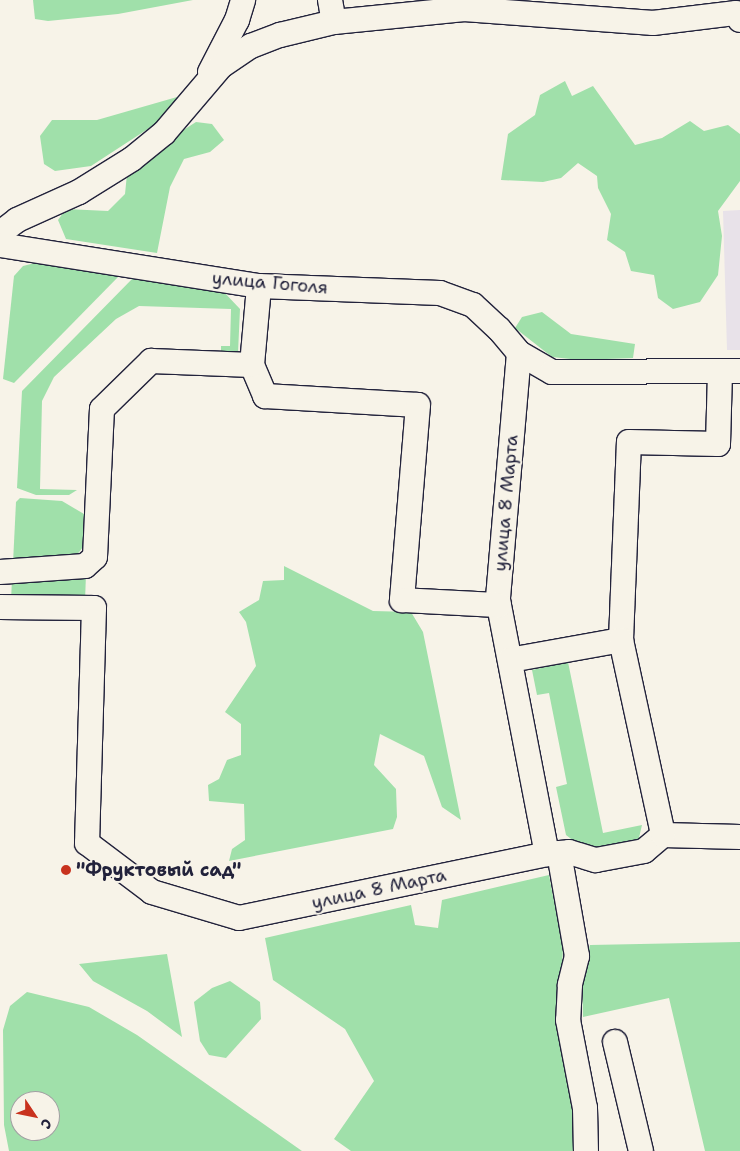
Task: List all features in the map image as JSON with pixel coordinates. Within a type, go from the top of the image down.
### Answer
[{"type":"street","points":[[199,90],[237,20],[243,0]]},
{"type":"street","points":[[0,233],[18,220],[79,192],[132,159],[164,133],[221,66],[251,46],[332,11],[464,9],[652,23],[736,13],[740,20]]},
{"type":"street","name":"улица Гоголя","points":[[0,245],[259,286],[440,293],[473,305],[499,329],[519,353]]},
{"type":"street","points":[[259,286],[252,365],[265,396],[418,405],[402,600],[499,605]]},
{"type":"street","points":[[519,353],[552,372],[730,372],[718,444],[629,442],[621,640],[663,835],[740,837]]},
{"type":"street","name":"улица 8 Марта","points":[[519,353],[499,605],[553,854]]},
{"type":"street","points":[[0,572],[85,566],[95,557],[102,409],[151,361],[252,365]]},
{"type":"street","name":"улица 8 Марта","points":[[0,607],[94,608],[87,843],[152,892],[239,918],[553,854],[569,852],[596,860],[644,850],[663,835]]},
{"type":"street","points":[[510,660],[621,640]]},
{"type":"street","points":[[553,854],[577,956],[570,985],[568,1020],[585,1108],[586,1151]]},
{"type":"street","points":[[615,1042],[641,1151]]},
{"type":"shaded area","points":[[740,210],[740,350],[727,350],[723,211]]},
{"type":"green space","points":[[33,0],[193,0],[118,14],[48,21],[35,19]]},
{"type":"green space","points":[[565,81],[572,96],[593,86],[635,145],[662,138],[690,121],[704,131],[728,125],[740,134],[740,181],[718,211],[722,236],[718,275],[700,302],[673,309],[658,298],[654,275],[631,271],[625,252],[607,240],[611,214],[598,188],[597,176],[578,163],[561,178],[543,182],[501,180],[508,134],[535,115],[540,95]]},
{"type":"green space","points":[[177,97],[179,100],[157,123],[91,166],[55,171],[44,164],[40,136],[52,120],[97,120]]},
{"type":"green space","points":[[196,122],[212,124],[224,140],[210,152],[184,159],[170,187],[157,253],[66,239],[58,220],[66,209],[108,211],[125,194],[127,174],[171,138]]},
{"type":"green space","points":[[39,262],[120,275],[14,383],[3,379],[14,276],[23,266]]},
{"type":"green space","points":[[134,277],[222,290],[240,309],[238,353],[221,352],[221,346],[230,346],[231,309],[139,306],[116,319],[54,377],[42,401],[40,489],[77,490],[69,495],[36,495],[17,488],[22,391]]},
{"type":"green space","points":[[542,312],[571,334],[635,344],[633,358],[580,360],[552,357],[515,328],[522,317]]},
{"type":"green space","points":[[20,498],[62,501],[84,514],[83,547],[76,556],[13,563],[16,502]]},
{"type":"green space","points":[[284,566],[373,611],[411,612],[423,632],[461,820],[442,807],[424,756],[380,734],[374,765],[396,789],[397,817],[393,829],[229,861],[232,849],[245,840],[244,804],[209,801],[208,785],[219,779],[227,760],[241,755],[241,724],[225,712],[256,666],[246,622],[239,612],[259,600],[263,581],[284,580]]},
{"type":"green space","points":[[86,574],[85,601],[11,601],[12,579]]},
{"type":"green space","points":[[568,662],[603,833],[642,825],[638,842],[595,850],[579,845],[566,835],[556,787],[567,784],[549,693],[537,695],[532,670]]},
{"type":"green space","points":[[549,875],[563,948],[559,1020],[575,1096],[576,1151],[351,1151],[334,1139],[374,1081],[345,1029],[273,980],[265,938],[411,905],[415,925],[438,928],[442,900]]},
{"type":"green space","points":[[740,942],[740,1151],[705,1151],[669,998],[583,1017],[582,976],[590,945]]},
{"type":"green space","points":[[167,954],[182,1037],[147,1011],[93,981],[79,964]]},
{"type":"green space","points":[[230,981],[260,1002],[261,1019],[226,1058],[209,1055],[200,1041],[194,1002],[212,988]]},
{"type":"green space","points":[[27,992],[89,1007],[137,1035],[302,1151],[9,1151],[4,1125],[3,1030],[10,1006]]},
{"type":"place","name":"\"Фруктовый сад\"","points":[[66,870]]}]
